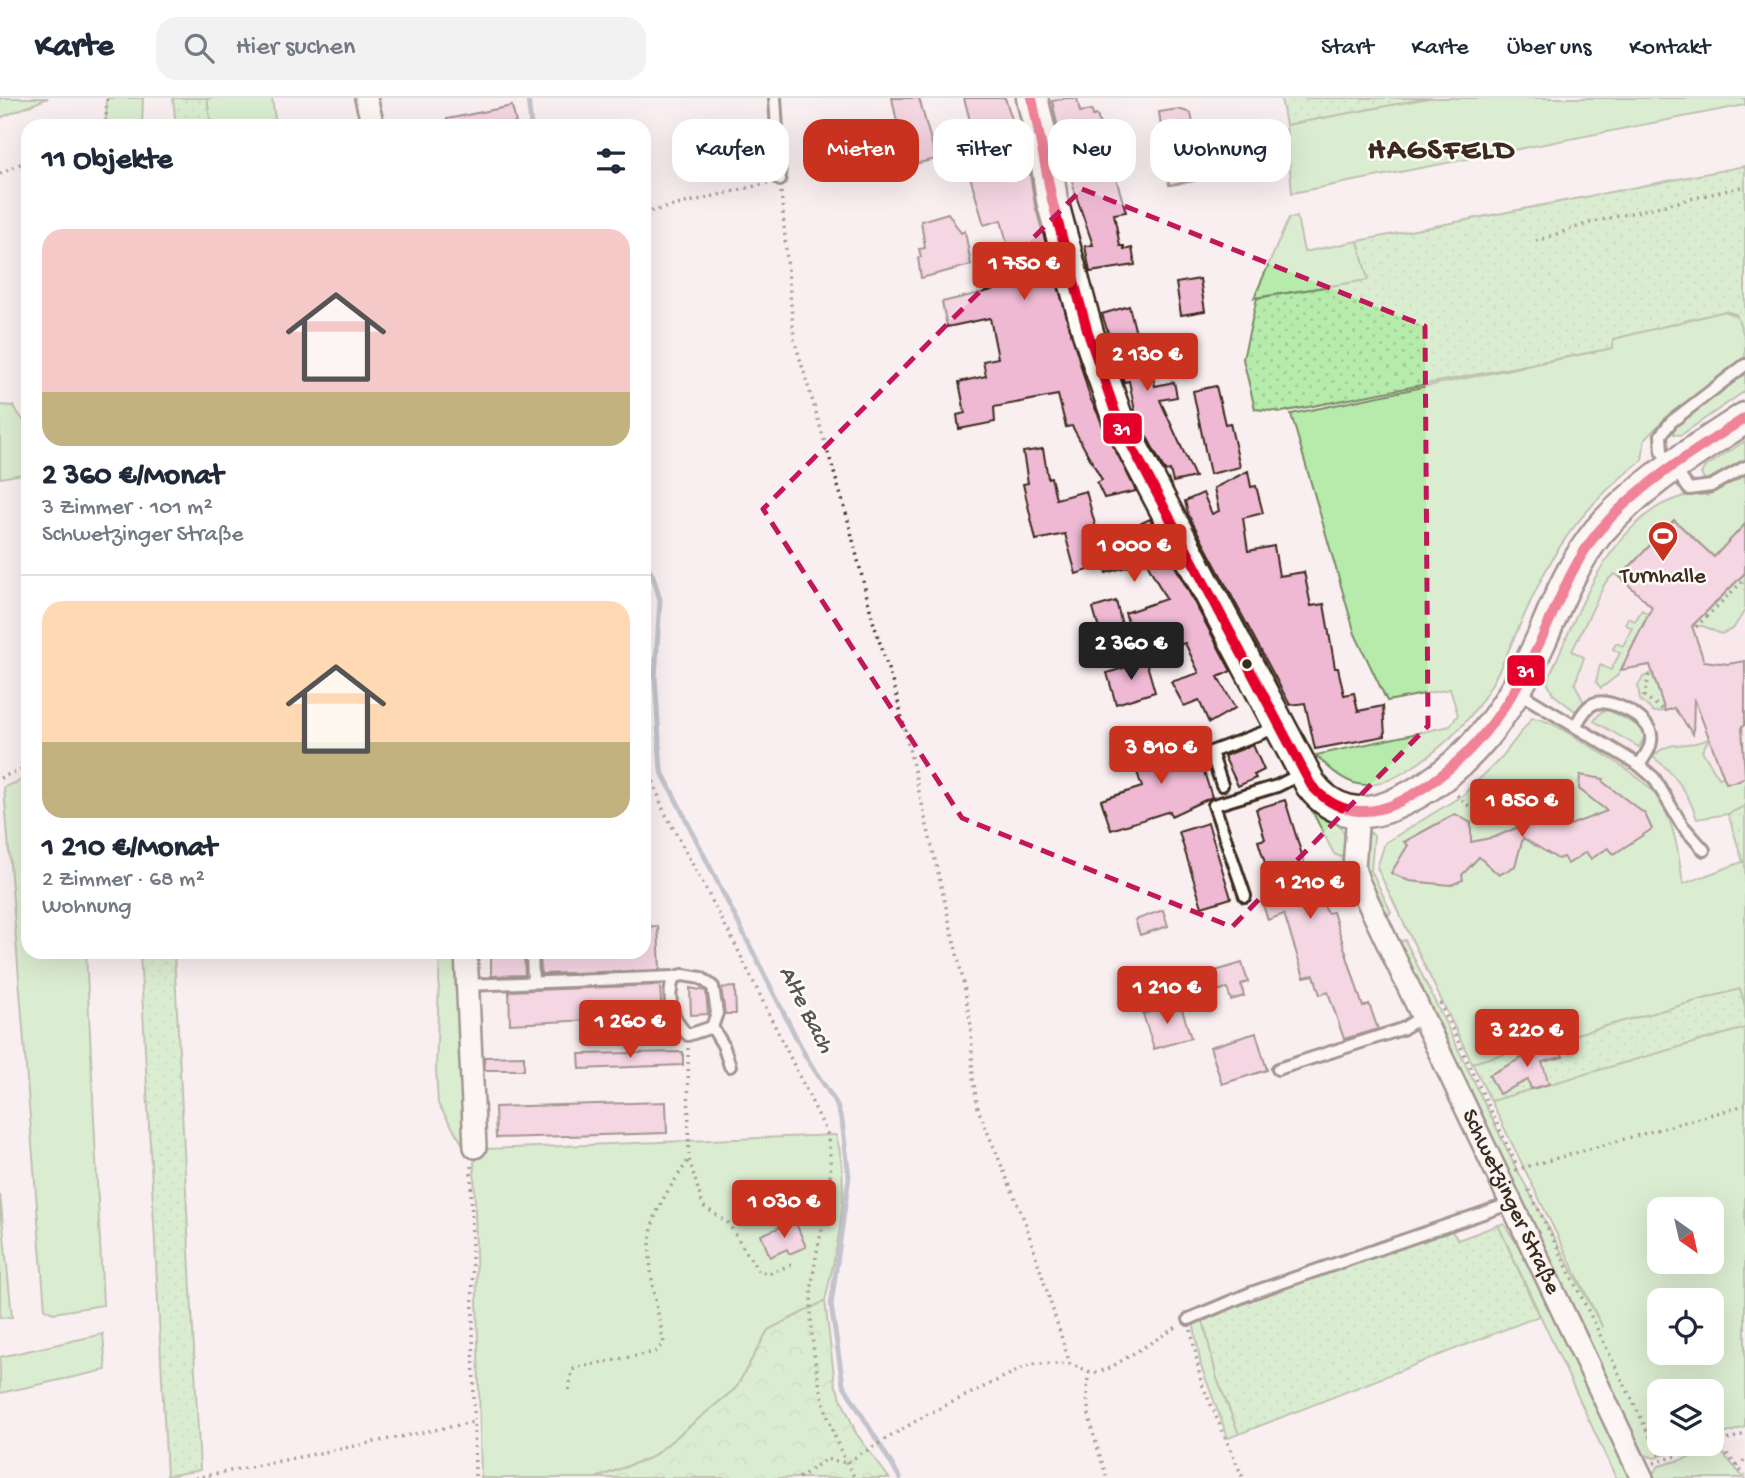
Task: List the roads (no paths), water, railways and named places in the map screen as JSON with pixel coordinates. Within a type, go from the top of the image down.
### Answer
[{"type":"main road","points":[[1031,98],[1045,152],[1052,200],[1088,333],[1118,420],[1304,772],[1318,795],[1328,802],[1358,813],[1373,812],[1401,802],[1449,771],[1483,738],[1516,691],[1582,554],[1616,513],[1671,468],[1745,418]]},
{"type":"street","points":[[366,98],[371,119]]},
{"type":"street","name":"Schwetzinger Straße","points":[[1358,813],[1355,874],[1423,1016],[1509,1172],[1513,1203],[1640,1474]]},
{"type":"street","points":[[466,959],[475,1147]]},
{"type":"lane","points":[[775,98],[776,119]]},
{"type":"lane","points":[[1745,365],[1671,422],[1661,435],[1662,452],[1671,468],[1689,489],[1699,489],[1745,467]]},
{"type":"lane","points":[[1516,691],[1639,765],[1654,778],[1682,825],[1704,850]]},
{"type":"lane","points":[[1576,725],[1587,707],[1596,702],[1611,703],[1646,722],[1652,733],[1650,746],[1639,765]]},
{"type":"lane","points":[[1222,785],[1211,752],[1281,726]]},
{"type":"lane","points":[[1245,896],[1214,805],[1277,786],[1304,772]]},
{"type":"lane","points":[[532,959],[533,982]]},
{"type":"lane","points":[[674,977],[670,986],[674,1017],[688,1035],[712,1027]]},
{"type":"lane","points":[[467,985],[701,978],[713,987],[717,1001],[712,1027],[723,1045],[730,1066]]},
{"type":"lane","points":[[1278,1069],[1402,1030],[1423,1016]]},
{"type":"lane","points":[[1189,1319],[1251,1293],[1513,1203]]},
{"type":"waterway","name":"Alte Bach","points":[[528,98],[530,119]]},
{"type":"waterway","name":"Alte Bach","points":[[651,573],[660,600],[655,677],[661,770],[806,1057],[836,1103],[842,1121],[849,1177],[831,1305],[843,1384],[900,1478]]},
{"type":"place","name":"Turnhalle","points":[[1663,563]]},
{"type":"district","name":"HAGSFELD","points":[[1442,152]]}]
